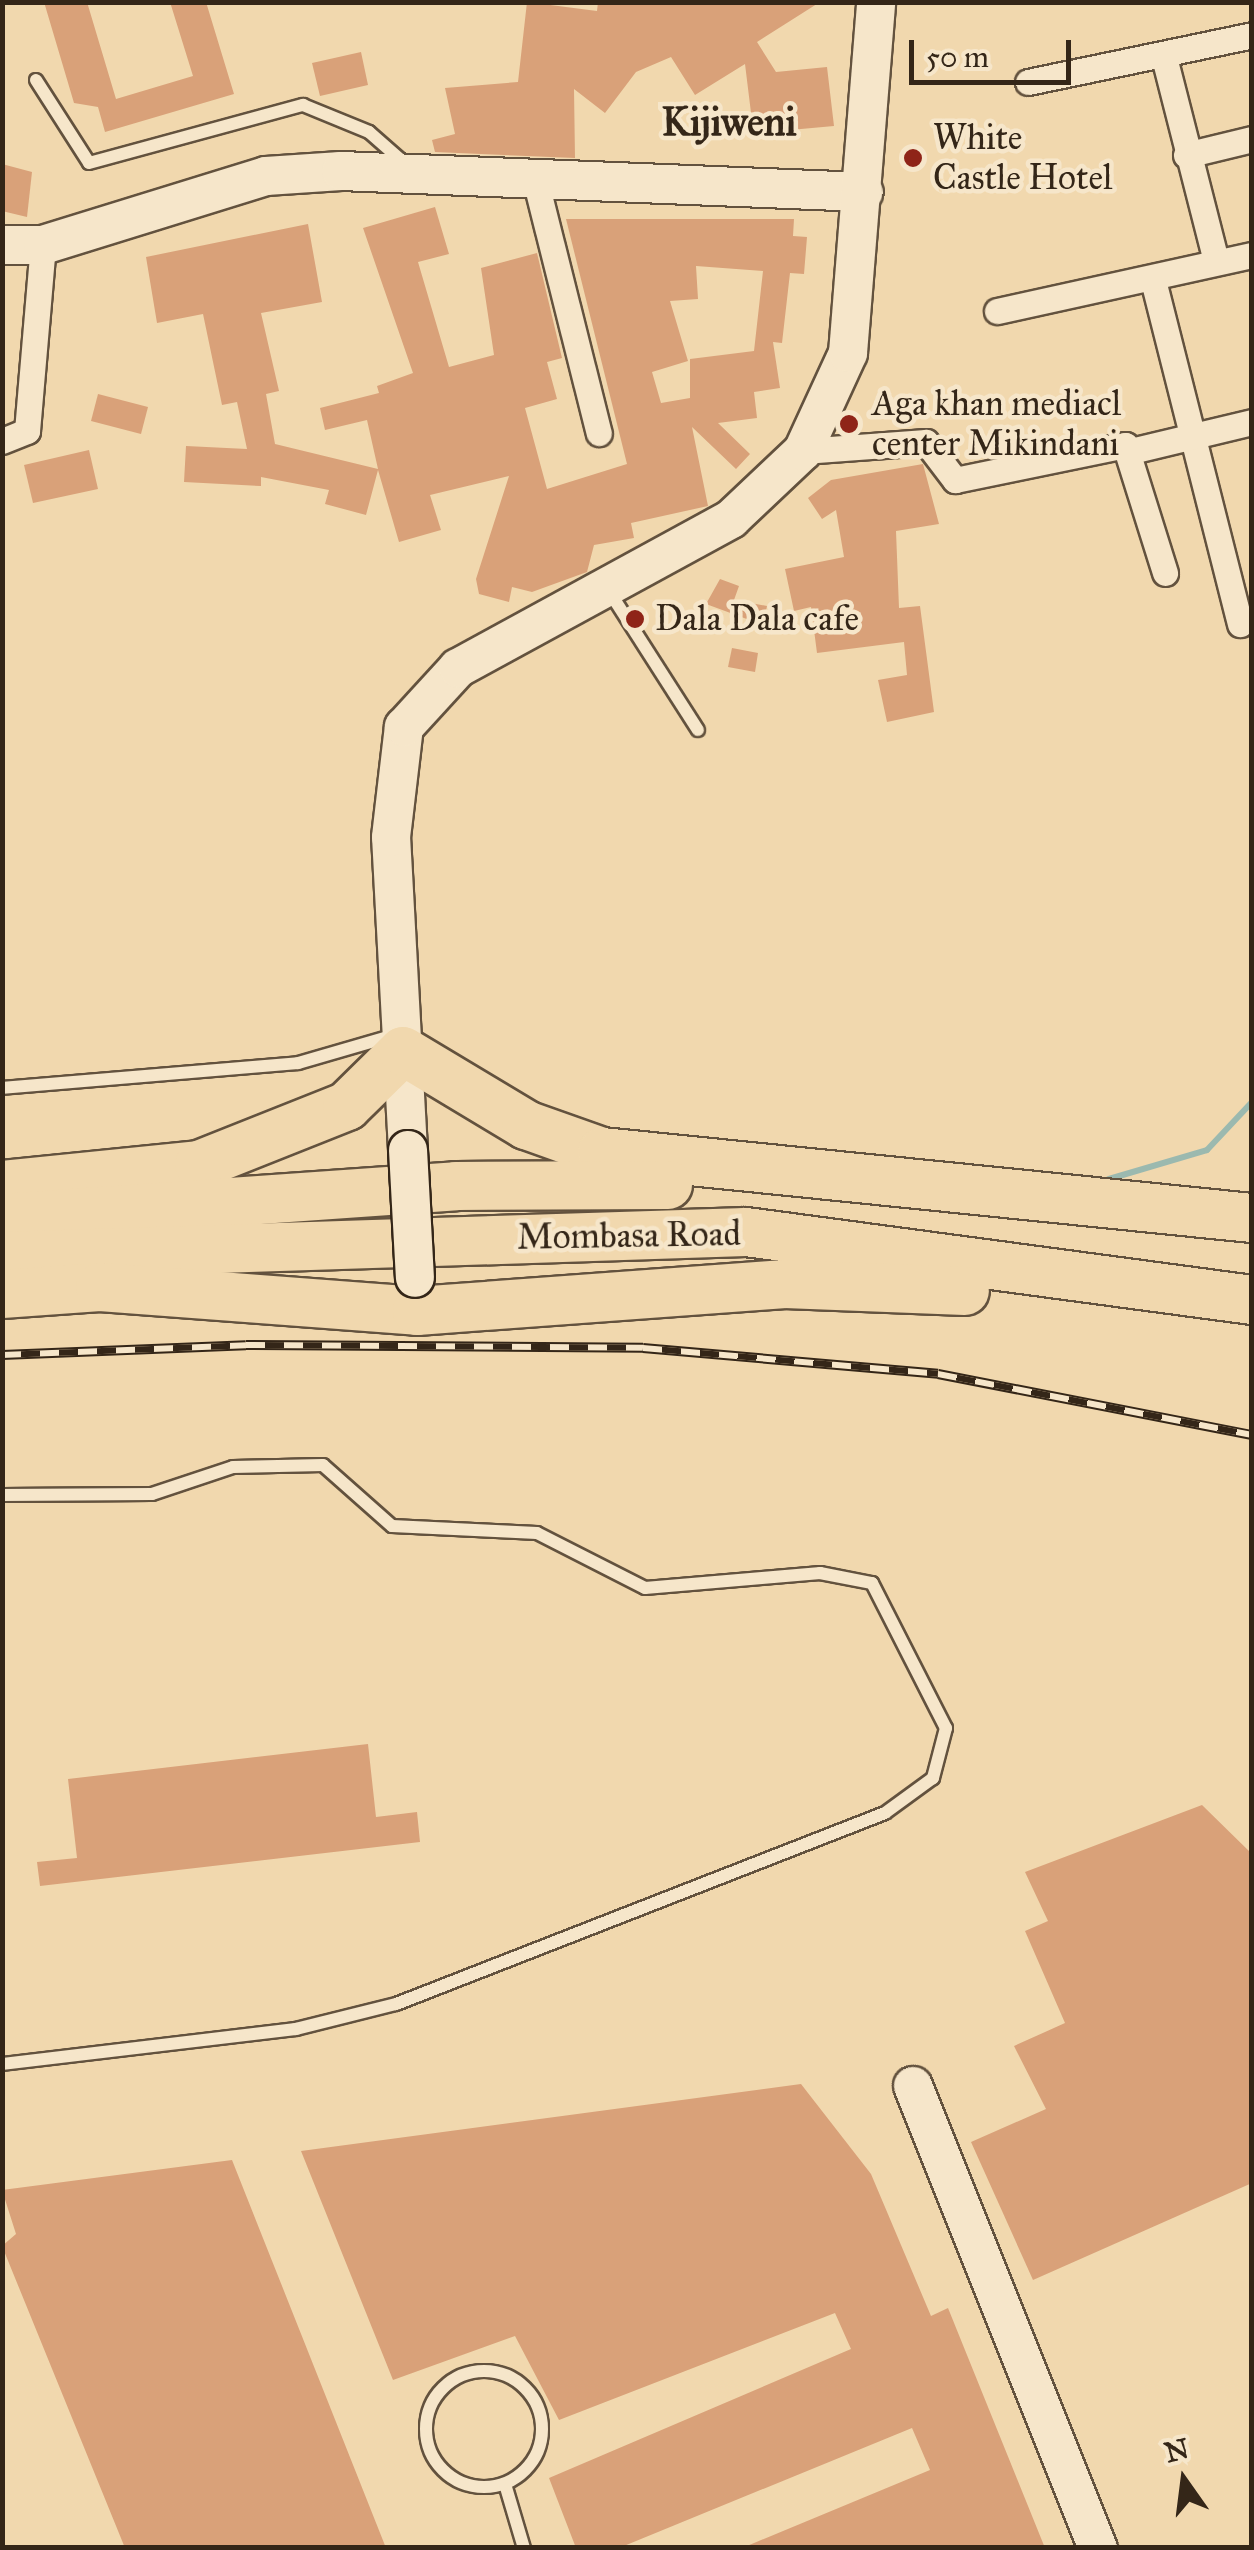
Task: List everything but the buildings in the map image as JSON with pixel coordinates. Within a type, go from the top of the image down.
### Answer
[{"type":"highway","points":[[2,1185],[198,1166],[348,1106],[402,1042],[526,1125],[602,1152],[1252,1218]]},
{"type":"highway","name":"Mombasa Road","points":[[2,1218],[456,1186],[679,1186],[1096,1224],[1252,1248]]},
{"type":"highway","name":"Mombasa Road","points":[[2,1256],[746,1232],[1252,1300]]},
{"type":"highway","points":[[2,1294],[100,1287],[416,1295],[785,1284],[928,1287],[1252,1326]]},
{"type":"street","points":[[416,1295],[391,837],[404,727],[458,668],[608,591],[731,520],[803,452],[848,352],[864,192],[876,2]]},
{"type":"street","points":[[1028,82],[1164,57],[1252,35]]},
{"type":"street","points":[[1164,57],[1216,260]]},
{"type":"street","points":[[1186,154],[1252,138]]},
{"type":"street","points":[[2,244],[43,245],[266,176],[412,174],[864,192]]},
{"type":"street","points":[[535,179],[600,433]]},
{"type":"street","points":[[2,440],[26,430],[43,245]]},
{"type":"street","points":[[998,310],[1153,280],[1216,260],[1252,255]]},
{"type":"street","points":[[1153,280],[1240,624]]},
{"type":"street","points":[[803,452],[926,442],[955,480],[1118,444],[1131,451],[1252,422]]},
{"type":"street","points":[[1131,451],[1165,573]]},
{"type":"street","points":[[913,2086],[1098,2548]]},
{"type":"lane","points":[[36,80],[90,163],[303,105],[404,154],[412,174]]},
{"type":"lane","points":[[608,591],[698,730]]},
{"type":"lane","points":[[2,1088],[298,1063],[402,1042]]},
{"type":"lane","points":[[2,1496],[152,1494],[232,1467],[323,1465],[392,1526],[537,1533],[645,1588],[820,1573],[872,1583],[946,1728],[933,1778],[885,1813],[396,2004],[296,2030],[2,2064]]},
{"type":"lane","points":[[466,2372],[515,2378],[540,2410],[537,2453],[506,2484],[465,2484],[430,2454],[434,2397],[466,2372]]},
{"type":"lane","points":[[506,2484],[524,2548]]},
{"type":"waterway","points":[[1109,1179],[1207,1150],[1252,1102]]},
{"type":"railway","points":[[2,1355],[246,1345],[643,1348],[938,1374],[1252,1435]]},
{"type":"place","name":"White Castle Hotel","points":[[913,158]]},
{"type":"place","name":"Aga khan mediacl center Mikindani","points":[[849,424]]},
{"type":"place","name":"Dala Dala cafe","points":[[635,619]]},
{"type":"district","name":"Kijiweni","points":[[729,122]]}]
